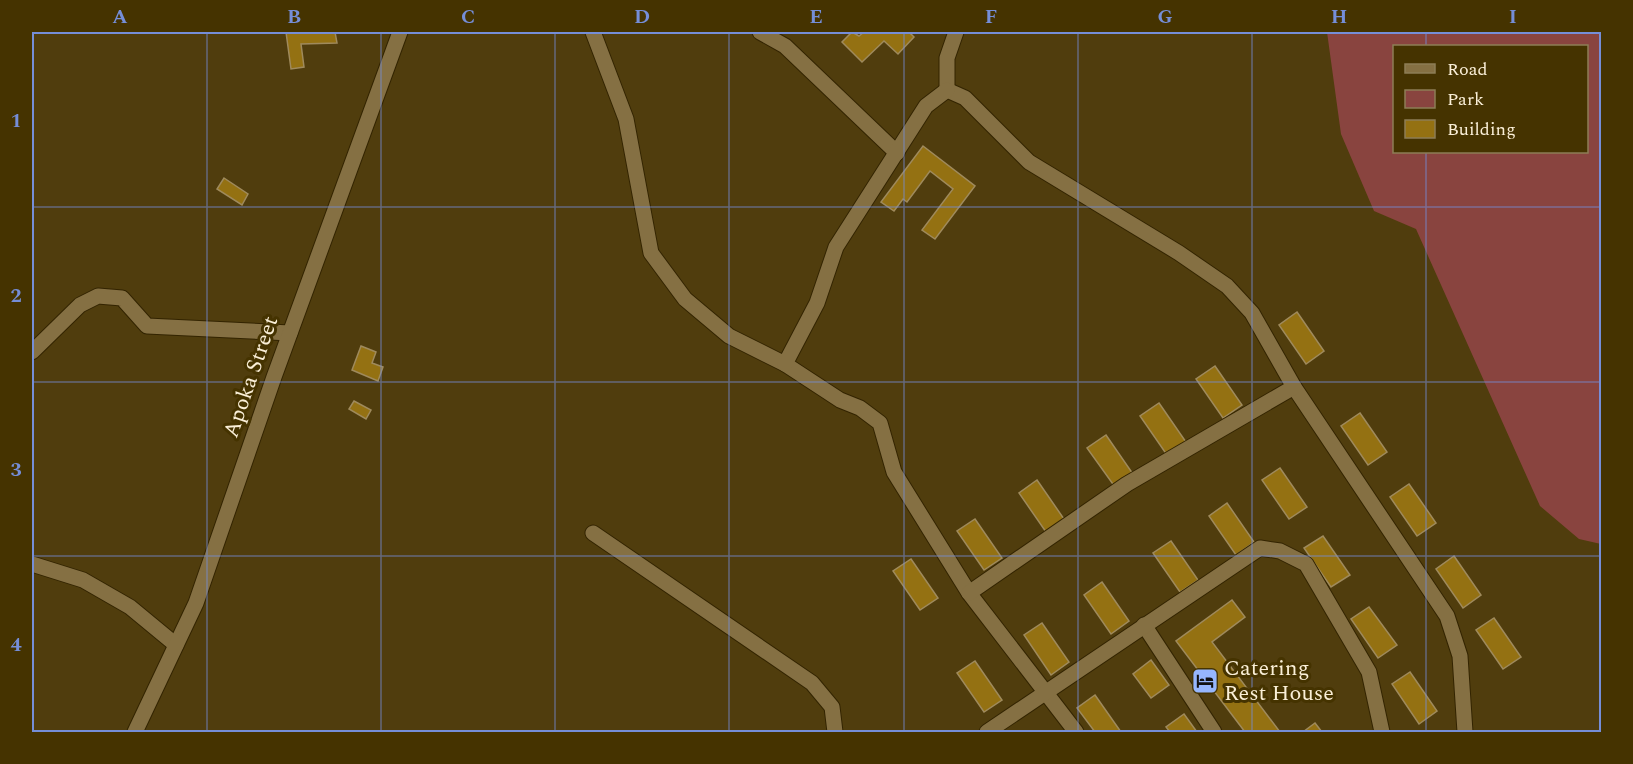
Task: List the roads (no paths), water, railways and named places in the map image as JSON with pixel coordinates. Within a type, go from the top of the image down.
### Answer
[{"type":"street","name":"Apoka Street","points":[[135,732],[196,603],[290,333],[400,32]]},
{"type":"street","points":[[592,32],[626,119],[651,253],[685,299],[729,336],[785,364],[840,400],[861,408],[880,423],[894,472],[969,593],[1076,732]]},
{"type":"street","points":[[759,32],[785,46],[897,153]]},
{"type":"street","points":[[947,90],[947,58],[956,32]]},
{"type":"street","points":[[785,364],[817,303],[836,247],[926,106],[947,90]]},
{"type":"street","points":[[947,90],[965,98],[1029,162],[1179,253],[1227,286],[1252,314],[1294,387],[1447,616],[1460,657],[1466,732]]},
{"type":"street","points":[[32,352],[80,306],[98,296],[122,298],[147,326],[290,333]]},
{"type":"street","points":[[969,593],[1126,484],[1294,387]]},
{"type":"street","points":[[593,533],[812,683],[832,706],[835,732]]},
{"type":"street","points":[[987,732],[1260,548],[1280,551],[1306,564],[1370,672],[1382,732]]},
{"type":"street","points":[[32,564],[82,580],[130,607],[176,645]]},
{"type":"street","points":[[1144,625],[1214,732]]},
{"type":"place","name":"Catering Rest House","points":[[1205,681]]}]
